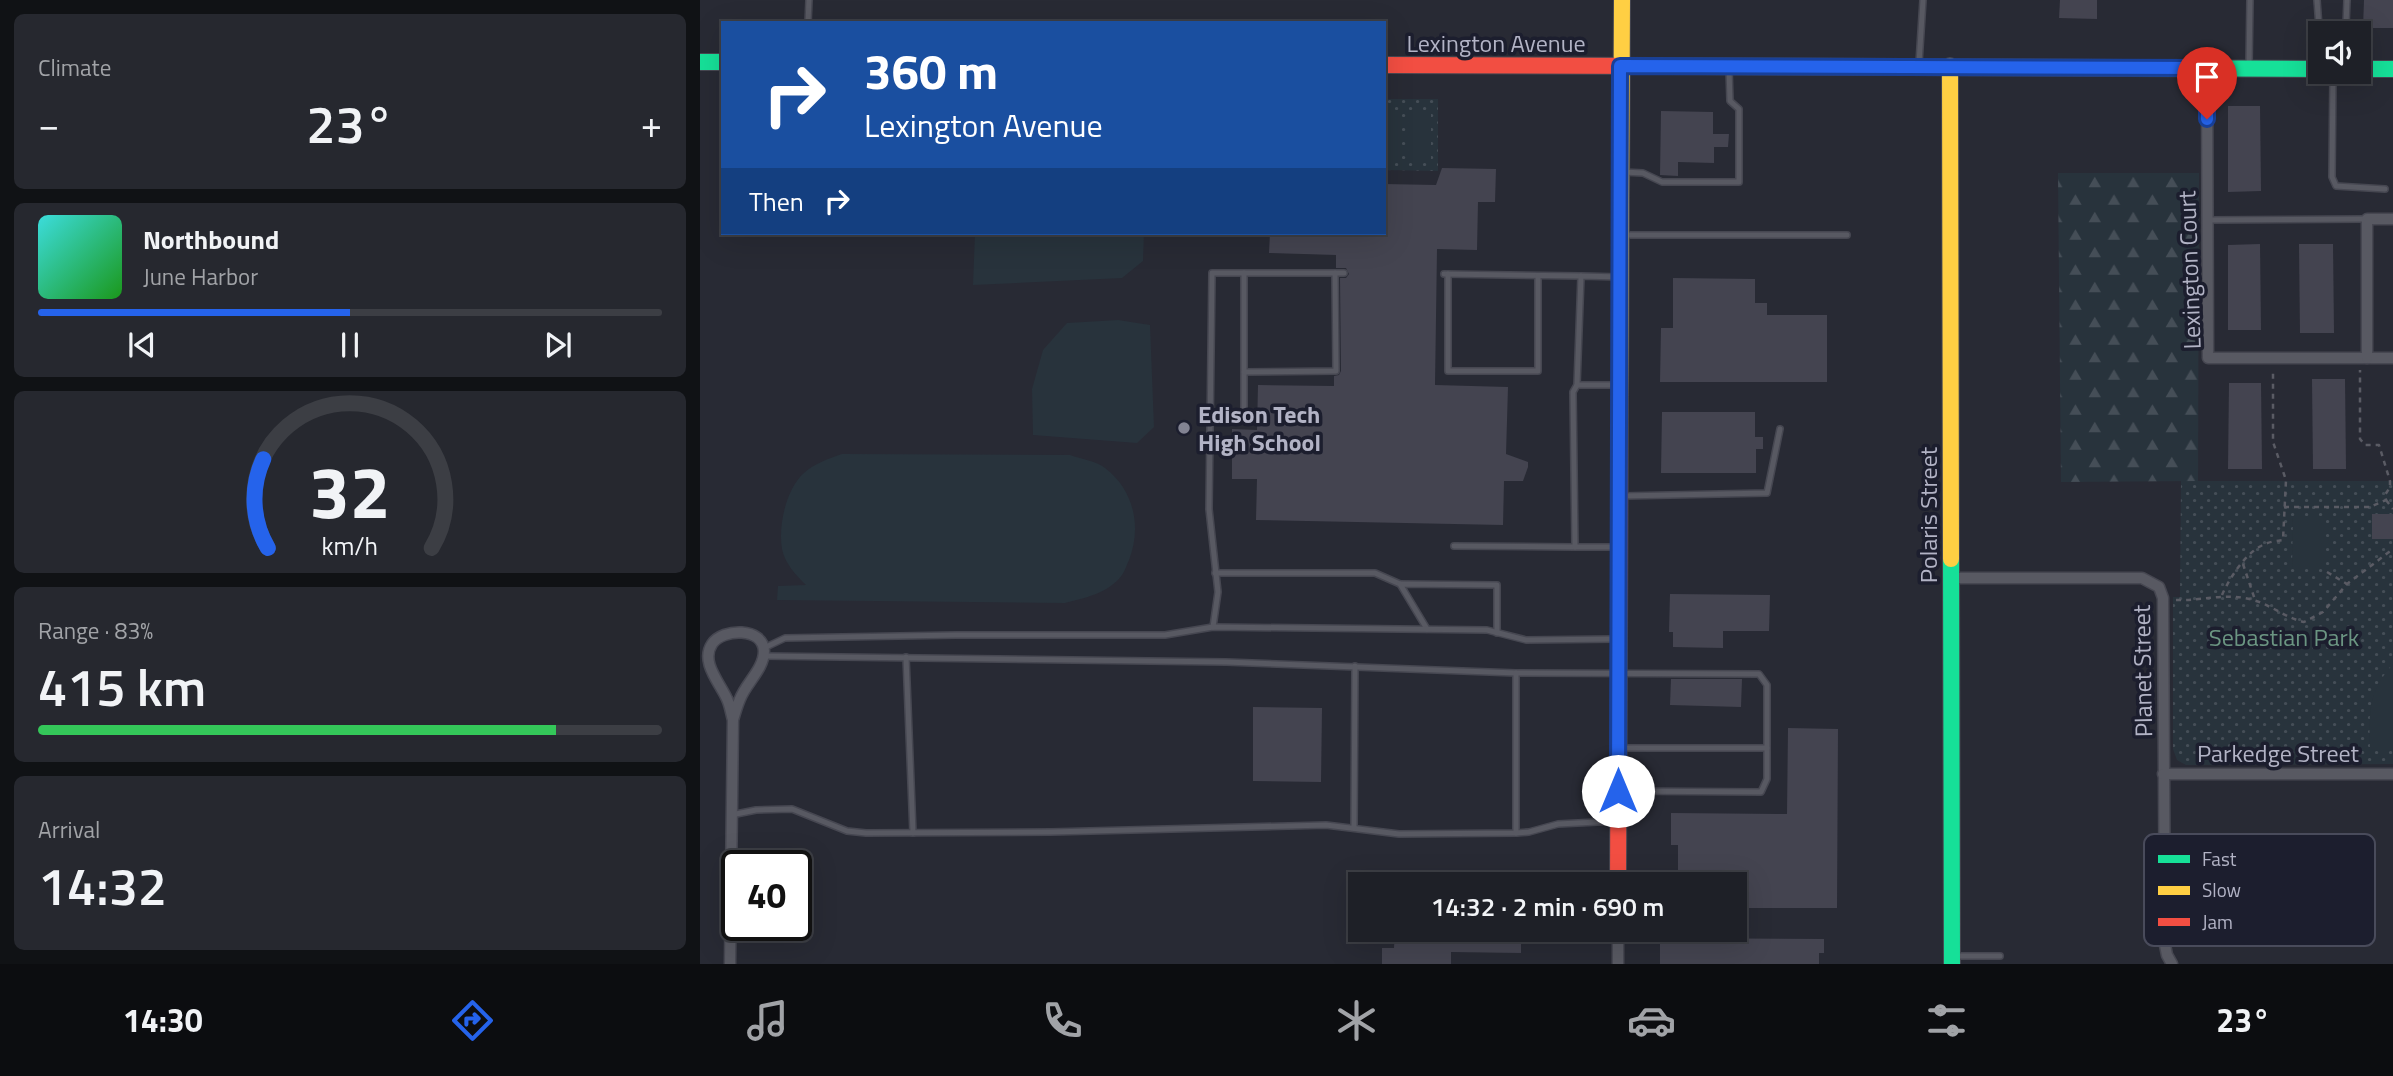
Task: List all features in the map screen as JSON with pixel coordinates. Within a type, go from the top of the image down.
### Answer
[{"type":"street","points":[[1618,872],[1622,0]]},
{"type":"street","points":[[700,62],[721,62]]},
{"type":"street","name":"Lexington Avenue","points":[[1386,65],[2308,69]]},
{"type":"street","name":"Polaris Street","points":[[1950,66],[1952,960]]},
{"type":"street","name":"Lexington Court","points":[[2207,68],[2208,358],[2367,358]]},
{"type":"street","points":[[2371,69],[2393,69]]},
{"type":"street","points":[[2393,219],[2367,219],[2367,358],[2393,358]]},
{"type":"street","name":"Planet Street","points":[[1951,578],[2142,578],[2159,587],[2162,598],[2164,834]]},
{"type":"street","points":[[730,964],[733,720],[740,698],[763,662],[764,652],[758,637],[745,632],[723,634],[711,644],[708,658],[714,676],[727,699],[733,720]]},
{"type":"street","name":"Parkedge Street","points":[[2164,774],[2393,774]]},
{"type":"street","points":[[1618,942],[1618,964]]},
{"type":"street","name":"Planet Street","points":[[2165,946],[2166,955],[2172,964]]},
{"type":"lane","points":[[808,0],[808,21]]},
{"type":"lane","points":[[1919,66],[1923,0]]},
{"type":"lane","points":[[2249,69],[2250,0]]},
{"type":"lane","points":[[2317,0],[2318,21]]},
{"type":"lane","points":[[2346,21],[2347,0]]},
{"type":"lane","points":[[1620,172],[1643,173],[1662,182],[1739,182],[1739,109],[1730,101],[1729,66]]},
{"type":"lane","points":[[2333,84],[2332,177],[2336,186],[2385,189]]},
{"type":"lane","points":[[2208,220],[2367,219]]},
{"type":"lane","points":[[1620,234],[1847,235]]},
{"type":"lane","points":[[1213,627],[1218,592],[1209,509],[1212,273],[1344,273]]},
{"type":"lane","points":[[1244,273],[1244,421]]},
{"type":"lane","points":[[1244,372],[1336,372],[1335,273]]},
{"type":"lane","points":[[1538,276],[1538,371],[1448,371],[1446,274],[1620,276]]},
{"type":"lane","points":[[1574,547],[1573,392],[1577,385],[1581,276]]},
{"type":"lane","points":[[1577,385],[1619,384]]},
{"type":"lane","points":[[1619,496],[1766,493],[1780,429]]},
{"type":"lane","points":[[1454,546],[1619,548]]},
{"type":"lane","points":[[1215,573],[1375,573],[1400,583],[1497,585],[1497,633]]},
{"type":"lane","points":[[1400,583],[1427,629]]},
{"type":"lane","points":[[764,652],[785,638],[1165,635],[1213,627],[1487,630],[1526,640],[1619,639]]},
{"type":"lane","points":[[764,652],[1355,666],[1516,673],[1759,674],[1767,685],[1768,779],[1761,792],[1618,791]]},
{"type":"lane","points":[[906,657],[913,833]]},
{"type":"lane","points":[[1354,828],[1355,666]]},
{"type":"lane","points":[[1516,673],[1516,833]]},
{"type":"lane","points":[[1618,748],[1767,748]]},
{"type":"lane","points":[[731,815],[756,810],[792,808],[846,831],[913,833],[1326,825],[1399,834],[1516,833],[1558,824],[1618,821]]},
{"type":"lane","points":[[1952,960],[2000,956]]},
{"type":"path","points":[[2360,375],[2360,439],[2365,445],[2379,445],[2390,481],[2386,500],[2393,509]]},
{"type":"path","points":[[2222,596],[2243,564],[2263,544],[2283,540],[2286,480],[2273,442],[2273,376]]},
{"type":"path","points":[[2284,507],[2370,507],[2386,500]]},
{"type":"path","points":[[2173,599],[2199,600],[2222,596],[2255,600],[2304,622],[2323,612],[2347,584],[2393,549]]},
{"type":"path","points":[[2243,564],[2255,600]]},
{"type":"path","points":[[2327,572],[2347,584]]},
{"type":"green space","points":[[1386,99],[1438,99],[1438,171],[1386,170]]},
{"type":"green space","points":[[1386,111],[1402,111],[1402,159],[1386,159]]},
{"type":"green space","points":[[1409,111],[1431,111],[1431,159],[1409,159]]},
{"type":"green space","points":[[2058,173],[2199,173],[2198,481],[2061,482]]},
{"type":"green space","points":[[975,235],[1144,235],[1143,261],[1122,278],[973,285]]},
{"type":"green space","points":[[1118,320],[1150,325],[1154,427],[1137,443],[1033,435],[1032,389],[1043,350],[1067,323]]},
{"type":"green space","points":[[842,454],[1070,455],[1093,462],[1115,477],[1129,498],[1135,535],[1129,560],[1122,575],[1110,586],[1096,594],[1065,603],[777,600],[778,586],[806,585],[788,564],[782,549],[782,519],[792,488],[808,470]]},
{"type":"green space","name":"Sebastian Park","points":[[2181,481],[2393,481],[2393,764],[2186,765],[2177,760],[2173,749],[2173,597],[2180,597]]},
{"type":"green space","points":[[2293,517],[2323,517],[2323,568],[2292,568]]},
{"type":"green space","points":[[2393,664],[2393,748],[2370,748],[2374,693]]},
{"type":"building","points":[[2060,0],[2097,0],[2097,19],[2059,18]]},
{"type":"building","points":[[2364,0],[2393,0],[2393,28],[2371,28],[2371,21],[2363,21]]},
{"type":"building","points":[[2228,106],[2260,106],[2261,191],[2228,192]]},
{"type":"building","points":[[1661,111],[1713,112],[1713,134],[1729,134],[1728,147],[1714,147],[1714,163],[1678,162],[1678,176],[1660,175]]},
{"type":"building","points":[[1442,168],[1496,169],[1495,202],[1478,202],[1477,250],[1437,249],[1435,385],[1508,387],[1506,454],[1528,462],[1528,467],[1523,481],[1504,481],[1503,525],[1256,520],[1257,479],[1232,479],[1232,429],[1257,430],[1258,385],[1334,386],[1334,376],[1341,371],[1340,278],[1346,278],[1349,274],[1346,268],[1336,268],[1336,255],[1269,253],[1270,235],[1386,235],[1386,184],[1436,185]]},
{"type":"building","points":[[2260,244],[2261,330],[2228,330],[2228,245]]},
{"type":"building","points":[[2299,244],[2333,244],[2334,333],[2300,333]]},
{"type":"building","points":[[1673,278],[1755,279],[1755,303],[1767,303],[1767,315],[1827,315],[1827,382],[1660,382],[1661,328],[1673,328]]},
{"type":"building","points":[[2312,379],[2345,379],[2346,469],[2313,469]]},
{"type":"building","points":[[2229,383],[2261,383],[2262,469],[2228,469]]},
{"type":"building","points":[[1662,412],[1755,412],[1755,437],[1763,437],[1763,449],[1756,449],[1756,473],[1661,473]]},
{"type":"building","points":[[2372,514],[2393,514],[2393,539],[2372,539]]},
{"type":"building","points":[[1670,594],[1770,595],[1769,631],[1723,631],[1723,648],[1673,647],[1673,632],[1669,632]]},
{"type":"building","points":[[1671,679],[1742,679],[1741,707],[1670,705]]},
{"type":"building","points":[[1253,707],[1322,708],[1321,782],[1253,781]]},
{"type":"building","points":[[1788,728],[1838,729],[1837,908],[1747,908],[1747,872],[1678,872],[1678,845],[1671,845],[1671,813],[1787,814]]},
{"type":"building","points":[[1824,939],[1824,953],[1819,953],[1819,964],[1660,964],[1660,942]]},
{"type":"building","points":[[1394,942],[1521,942],[1521,953],[1451,952],[1451,964],[1382,964],[1382,948],[1394,948]]},
{"type":"traffic: fast","points":[[700,62],[721,62]]},
{"type":"traffic: fast","points":[[2125,68],[2308,69]]},
{"type":"traffic: fast","points":[[2371,69],[2393,69]]},
{"type":"traffic: fast","points":[[1951,559],[1952,964]]},
{"type":"traffic: slow","points":[[1620,399],[1622,0]]},
{"type":"traffic: slow","points":[[1655,66],[2125,68]]},
{"type":"traffic: slow","points":[[1950,66],[1951,559]]},
{"type":"traffic: jam","points":[[1386,65],[1655,66]]},
{"type":"traffic: jam","points":[[1618,872],[1620,399]]},
{"type":"place","name":"Edison Tech High School","points":[[1184,428]]},
{"type":"route","points":[[1618,791],[1620,66],[2207,68],[2207,119]]}]
